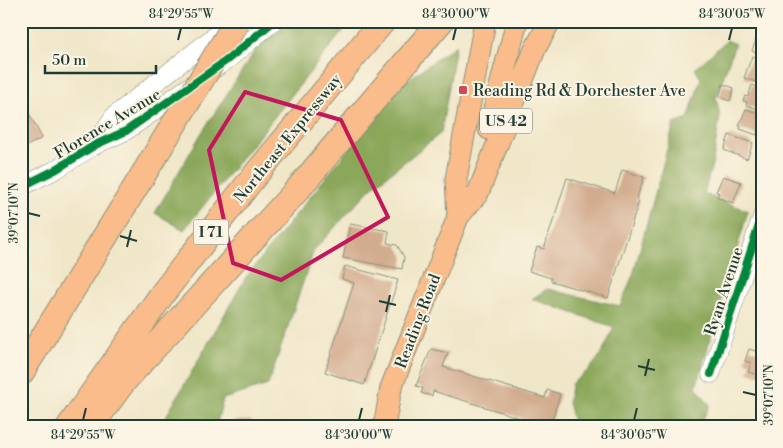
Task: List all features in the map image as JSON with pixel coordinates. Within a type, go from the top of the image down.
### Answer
[{"type":"highway","points":[[21,373],[237,21]]},
{"type":"highway","name":"Northeast Expressway","points":[[69,427],[163,293],[252,179],[383,21]]},
{"type":"highway","points":[[401,70],[435,21]]},
{"type":"highway","points":[[90,427],[123,382],[298,190],[441,21]]},
{"type":"main road","name":"Reading Road","points":[[458,217],[456,179],[485,21]]},
{"type":"main road","points":[[486,173],[482,151],[498,99],[518,21]]},
{"type":"main road","name":"Reading Road","points":[[384,427],[391,388],[458,217],[478,193],[535,49],[550,21]]},
{"type":"street","name":"Florence Avenue","points":[[95,145],[114,116],[232,21]]},
{"type":"street","name":"Florence Avenue","points":[[21,187],[55,170],[95,145],[126,131],[227,60],[274,21]]},
{"type":"street","name":"Ryan Avenue","points":[[711,374],[762,216]]},
{"type":"highlighted area","points":[[245,92],[341,120],[388,217],[281,280],[233,263],[209,150]]},
{"type":"green space","points":[[286,21],[351,21],[184,230],[155,213],[201,134],[260,43]]},
{"type":"green space","points":[[727,40],[735,44],[716,98],[720,116],[713,161],[704,194],[748,211],[696,387],[710,405],[699,427],[574,427],[568,402],[572,383],[598,359],[614,327],[532,299],[547,289],[620,306],[633,275],[674,124],[688,119],[701,79],[695,69]]},
{"type":"green space","points":[[456,45],[441,133],[370,189],[314,250],[268,385],[223,399],[216,427],[160,427],[246,277],[399,86]]},
{"type":"building","points":[[759,31],[762,32],[762,55],[752,51]]},
{"type":"building","points":[[752,56],[762,59],[762,84],[744,78]]},
{"type":"building","points":[[723,84],[734,88],[730,101],[719,97]]},
{"type":"building","points":[[752,85],[762,89],[762,110],[746,105],[747,102],[743,101],[745,96],[748,97]]},
{"type":"building","points":[[21,98],[42,138],[21,149]]},
{"type":"building","points":[[746,109],[762,114],[757,135],[740,129],[741,126],[739,126]]},
{"type":"building","points":[[729,135],[753,143],[747,159],[724,150]]},
{"type":"building","points":[[622,170],[644,177],[636,200],[639,201],[608,298],[551,281],[551,278],[529,271],[537,247],[544,249],[567,178],[615,193]]},
{"type":"building","points":[[723,176],[741,182],[733,203],[717,197],[719,193],[716,192]]},
{"type":"building","points":[[350,224],[389,231],[387,243],[397,245],[404,257],[402,269],[343,258]]},
{"type":"building","points":[[345,266],[398,280],[364,385],[325,372],[354,283],[342,279]]},
{"type":"building","points":[[431,349],[448,353],[443,367],[545,398],[547,390],[560,394],[550,427],[433,391],[432,396],[421,393],[423,388],[416,386]]},
{"type":"building","points":[[749,349],[762,353],[762,376],[748,372],[751,363],[745,361]]},
{"type":"building","points":[[251,420],[252,427],[233,427],[232,421]]},
{"type":"cycle path","points":[[21,187],[55,170],[95,145],[126,131],[227,60],[274,21]]},
{"type":"cycle path","points":[[711,374],[762,216]]},
{"type":"place","name":"Reading Rd & Dorchester Ave","points":[[463,90]]}]
